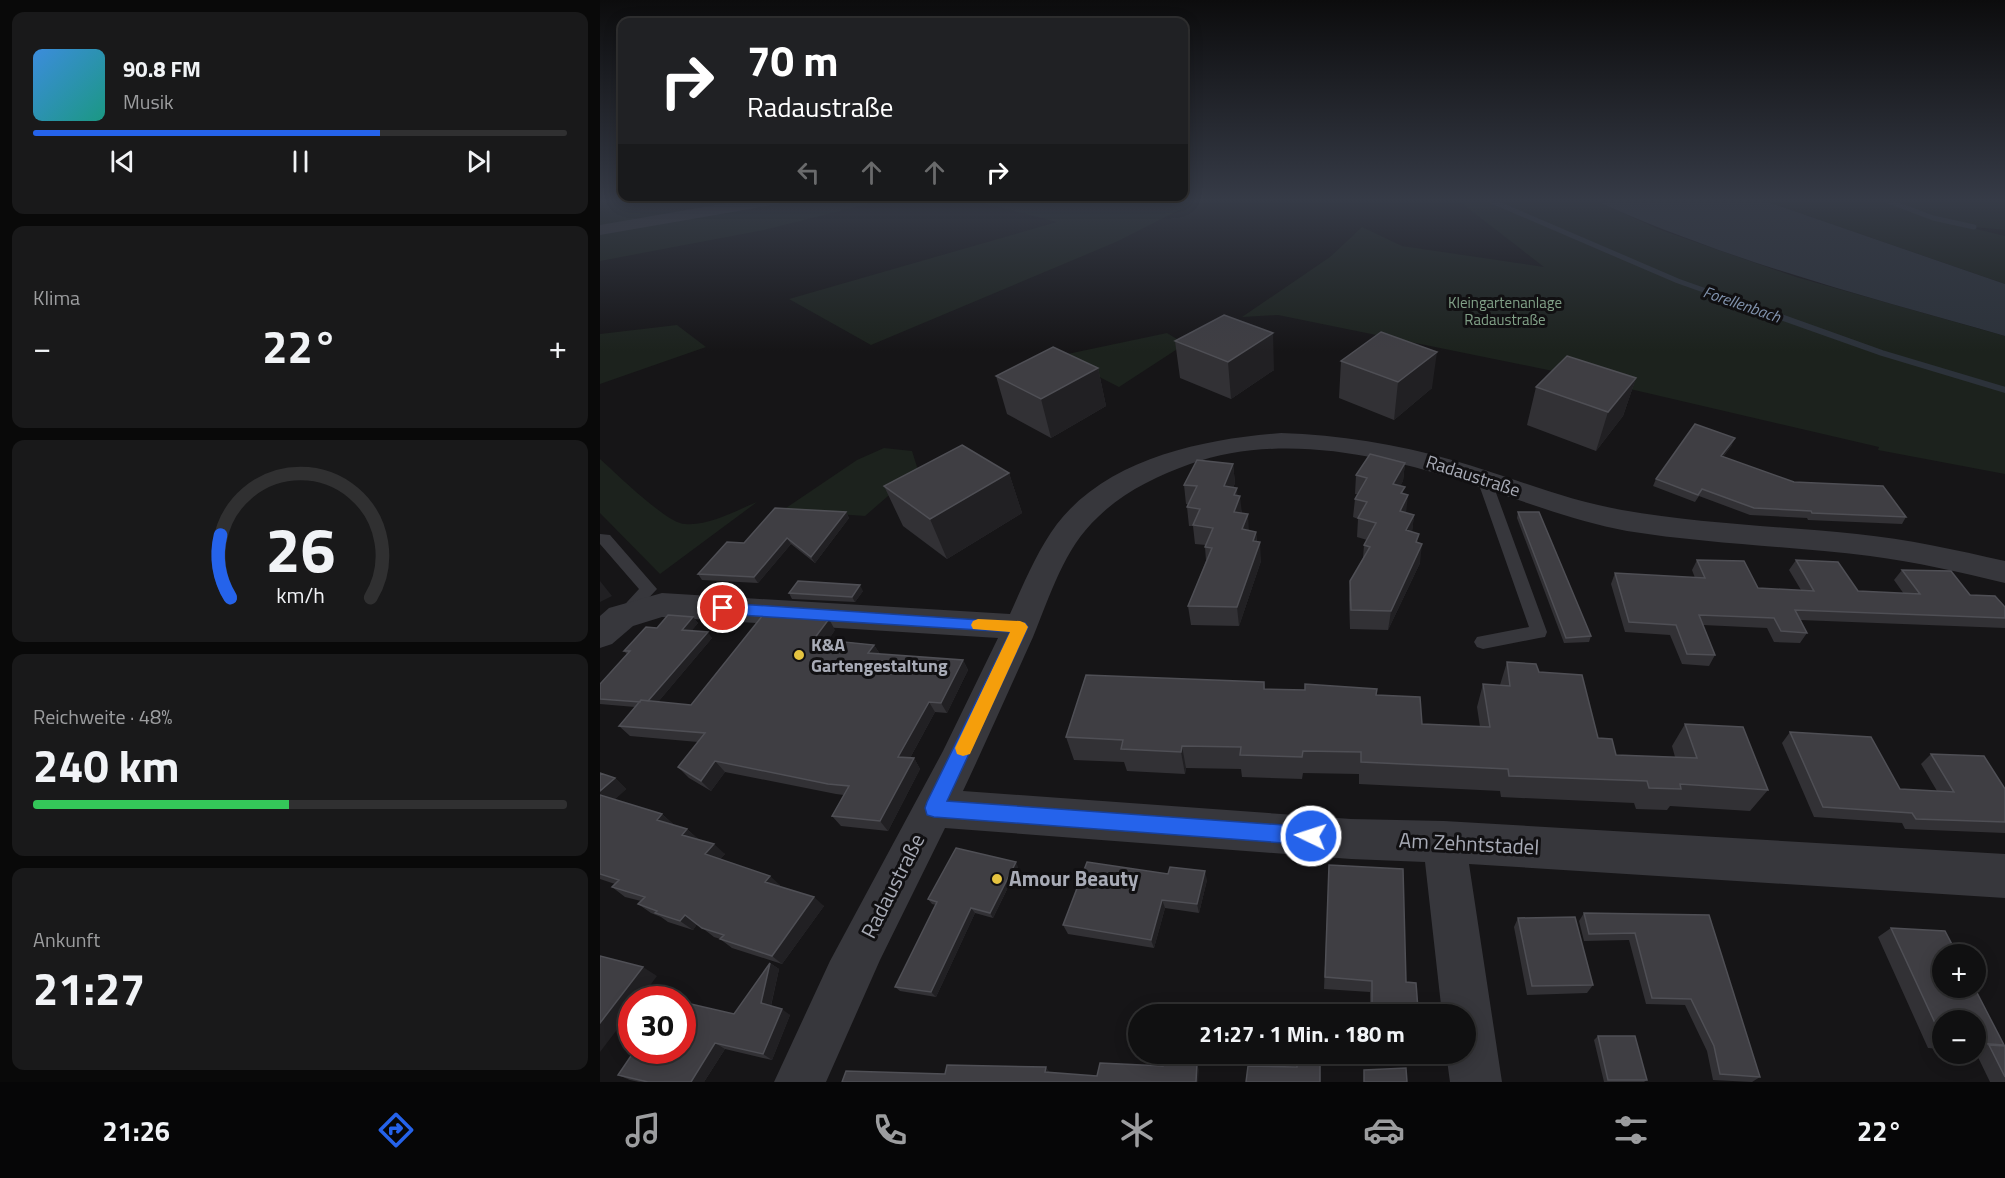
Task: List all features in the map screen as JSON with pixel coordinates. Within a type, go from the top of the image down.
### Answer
[{"type":"street","name":"Radaustraße","points":[[800,1082],[832,1005],[912,846],[934,808],[1068,530],[1091,507],[1111,492],[1181,457],[1239,445],[1282,441],[1327,441],[1375,448],[1435,463],[1567,507],[1648,525],[1720,534],[1857,544],[1931,555],[2005,572]]},
{"type":"street","points":[[610,626],[662,605],[1020,627]]},
{"type":"street","name":"Am Zehntstadel","points":[[934,808],[1351,839],[1444,842],[2005,876]]},
{"type":"street","points":[[1444,842],[1476,1082]]},
{"type":"lane","points":[[1483,642],[1539,632],[1484,478]]},
{"type":"lane","points":[[600,539],[604,539],[650,589],[610,626]]},
{"type":"green space","points":[[600,249],[661,249],[600,261]]},
{"type":"green space","points":[[961,249],[1098,249],[871,345],[789,299]]},
{"type":"green space","name":"Kleingartenanlage Radaustraße","points":[[1338,249],[1426,249],[1544,267],[1521,249],[1717,249],[1796,277],[2005,336],[2005,474],[1878,450],[1879,447],[1553,371],[1278,315],[1242,317]]},
{"type":"green space","points":[[1905,249],[2005,249],[2005,284]]},
{"type":"green space","points":[[677,325],[706,347],[600,384],[600,334]]},
{"type":"green space","points":[[1167,333],[1185,344],[1119,387],[1058,356]]},
{"type":"green space","points":[[884,448],[912,451],[918,470],[865,516],[783,510],[857,460]]},
{"type":"green space","points":[[600,459],[654,507],[677,522],[703,523],[757,502],[660,574],[600,513]]},
{"type":"shaded area","points":[[1717,249],[1905,249],[2005,284],[2005,336],[1847,291]]},
{"type":"building","points":[[1224,315],[1273,333],[1228,362],[1175,341]]},
{"type":"building","points":[[1381,332],[1437,352],[1398,382],[1341,361]]},
{"type":"building","points":[[1053,347],[1098,368],[1041,399],[996,376]]},
{"type":"building","points":[[1567,356],[1636,378],[1608,412],[1536,387]]},
{"type":"building","points":[[1695,424],[1735,438],[1721,456],[1794,482],[1883,486],[1906,517],[1754,508],[1702,489],[1698,495],[1656,479]]},
{"type":"building","points":[[962,445],[1009,473],[930,519],[884,486]]},
{"type":"building","points":[[1370,454],[1405,463],[1393,484],[1405,487],[1401,493],[1408,495],[1400,511],[1414,515],[1406,530],[1419,534],[1416,542],[1422,544],[1391,611],[1351,610],[1350,581],[1370,547],[1364,545],[1376,523],[1358,518],[1367,502],[1355,499],[1367,478],[1356,475]]},
{"type":"building","points":[[1197,460],[1233,464],[1224,486],[1237,488],[1234,495],[1240,496],[1234,512],[1248,514],[1242,529],[1256,532],[1253,541],[1260,542],[1237,607],[1188,606],[1212,548],[1205,547],[1213,528],[1193,525],[1200,509],[1187,507],[1197,486],[1184,485]]},
{"type":"building","points":[[775,508],[846,512],[811,557],[787,538],[754,577],[698,574],[727,542],[744,543]]},
{"type":"building","points":[[1518,512],[1539,512],[1591,636],[1566,638]]},
{"type":"building","points":[[1697,560],[1744,561],[1758,588],[1814,591],[1796,560],[1838,562],[1858,591],[1920,594],[1902,570],[1951,571],[1970,595],[1995,596],[2005,607],[2005,618],[1795,610],[1807,633],[1781,631],[1774,618],[1699,615],[1715,655],[1687,654],[1676,625],[1629,622],[1615,573],[1705,578]]},
{"type":"building","points":[[798,581],[860,585],[852,597],[789,593]]},
{"type":"building","points":[[668,615],[693,617],[682,630],[708,632],[648,701],[600,699],[600,684],[630,651],[624,651],[646,627],[657,628]]},
{"type":"building","points":[[763,615],[829,619],[814,639],[874,645],[868,653],[963,660],[941,703],[929,702],[898,757],[914,758],[880,821],[832,816],[849,786],[828,784],[715,761],[701,781],[678,767],[705,733],[619,726],[641,700],[691,705]]},
{"type":"building","points":[[1507,662],[1536,664],[1539,672],[1582,675],[1598,738],[1612,739],[1616,755],[1697,758],[1685,724],[1743,727],[1768,790],[1680,784],[1681,789],[1649,788],[1647,781],[1509,776],[1508,769],[1361,762],[1361,752],[1303,751],[1302,757],[1240,755],[1241,747],[1182,746],[1181,752],[1121,749],[1123,740],[1066,737],[1086,675],[1264,682],[1264,689],[1305,690],[1305,684],[1377,689],[1376,695],[1420,697],[1422,724],[1490,727],[1483,684],[1510,686]]},
{"type":"building","points":[[1790,732],[1871,737],[1900,789],[1954,792],[1931,754],[1984,756],[2005,789],[2005,822],[1916,819],[1912,813],[1823,807]]},
{"type":"building","points":[[600,773],[615,778],[600,791]]},
{"type":"building","points":[[600,795],[662,814],[657,820],[687,829],[682,835],[714,844],[705,854],[770,876],[765,882],[814,897],[772,956],[720,939],[724,935],[702,928],[685,915],[680,921],[655,913],[657,911],[638,904],[645,897],[612,887],[619,880],[600,874]]},
{"type":"building","points":[[956,848],[1016,862],[990,913],[971,908],[931,992],[895,987],[937,902],[928,899]]},
{"type":"building","points":[[1087,862],[1168,874],[1170,867],[1205,871],[1197,904],[1162,900],[1151,940],[1063,925]]},
{"type":"building","points":[[1329,865],[1403,869],[1406,982],[1416,983],[1418,1004],[1372,1004],[1372,981],[1325,977]]},
{"type":"building","points":[[1584,913],[1709,915],[1760,1077],[1720,1074],[1714,1046],[1691,999],[1652,998],[1635,933],[1589,934]]},
{"type":"building","points":[[1575,917],[1593,985],[1532,986],[1518,918]]},
{"type":"building","points":[[1891,928],[1945,931],[1952,944],[1932,944],[1932,998],[1980,998],[1986,1010],[1932,1010],[1932,1016]]},
{"type":"building","points":[[600,956],[643,967],[628,986],[618,986],[618,1000],[600,1023]]},
{"type":"building","points":[[770,963],[761,1003],[782,1009],[763,1054],[715,1043],[691,1082],[648,1082],[618,1075],[625,1064],[696,1064],[696,1005],[734,1014]]},
{"type":"building","points":[[1986,1010],[2004,1045],[1986,1044]]},
{"type":"building","points":[[1598,1036],[1635,1036],[1647,1080],[1608,1080]]},
{"type":"building","points":[[1989,1045],[2005,1046],[2005,1077]]},
{"type":"building","points":[[1100,1063],[1163,1066],[1163,1064],[1197,1064],[1196,1082],[842,1082],[846,1071],[945,1074],[947,1065],[1046,1067],[1045,1072],[1097,1076]]},
{"type":"building","points":[[1297,1064],[1320,1064],[1320,1082],[1246,1082],[1248,1066],[1297,1067]]},
{"type":"building","points":[[1406,1068],[1407,1082],[1364,1082],[1364,1070]]},
{"type":"waterway","name":"Forellenbach","points":[[1605,249],[1678,281],[1740,303]]},
{"type":"waterway","name":"Forellenbach","points":[[1736,301],[1882,353],[2005,390]]},
{"type":"slow traffic","points":[[963,748],[1020,627],[978,625]]},
{"type":"place","name":"K&A Gartengestaltung","points":[[799,655]]},
{"type":"place","name":"Amour Beauty","points":[[997,879]]},
{"type":"route","points":[[723,608],[1020,627],[934,808],[1311,836]]}]
